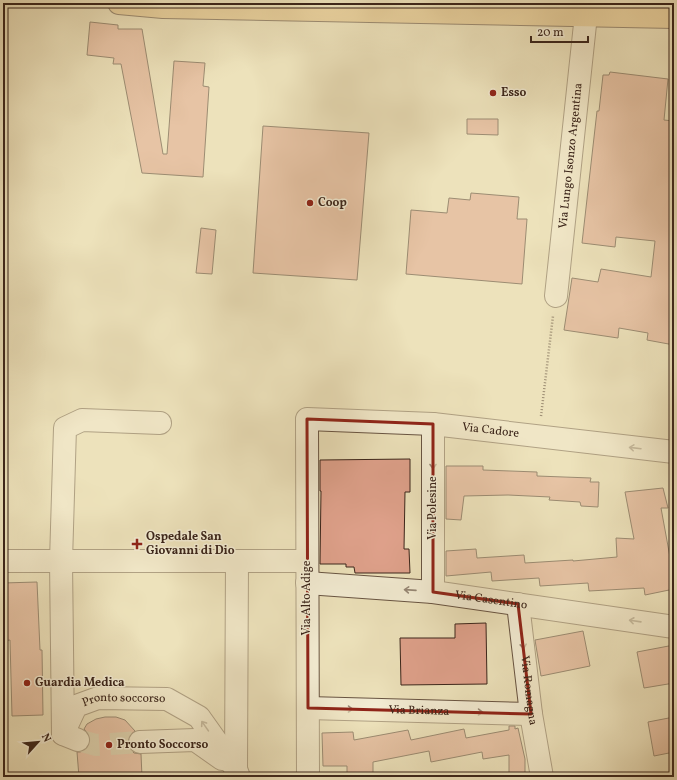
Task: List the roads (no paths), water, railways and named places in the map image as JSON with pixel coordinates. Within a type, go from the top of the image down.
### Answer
[{"type":"main road","points":[[119,3],[163,7],[674,16]]},
{"type":"street","name":"Via Lungo Isonzo Argentina","points":[[556,296],[586,15]]},
{"type":"street","name":"Via Cadore","points":[[307,419],[433,424],[674,452]]},
{"type":"street","name":"Via Alto Adige","points":[[307,419],[308,777]]},
{"type":"street","points":[[61,561],[64,428],[82,420],[160,422]]},
{"type":"street","name":"Via Polesine","points":[[433,424],[433,592]]},
{"type":"street","points":[[3,561],[308,561]]},
{"type":"street","name":"Pronto soccorso","points":[[61,561],[71,737],[76,706],[98,698],[167,699],[199,717],[237,773]]},
{"type":"street","points":[[237,773],[238,561]]},
{"type":"street","name":"Via Casentino","points":[[307,583],[433,592],[674,627]]},
{"type":"street","name":"Via Romagna","points":[[518,604],[531,714],[542,777]]},
{"type":"street","name":"Via Brianza","points":[[308,708],[531,714]]},
{"type":"street","points":[[140,742],[194,740],[237,773]]},
{"type":"tunnel","points":[[78,740],[96,745],[140,742]]},
{"type":"place","name":"Esso","points":[[493,93]]},
{"type":"place","name":"Coop","points":[[310,203]]},
{"type":"place","name":"Ospedale San Giovanni di Dio","points":[[137,544]]},
{"type":"place","name":"Guardia Medica","points":[[27,683]]},
{"type":"place","name":"Pronto Soccorso","points":[[109,745]]}]
